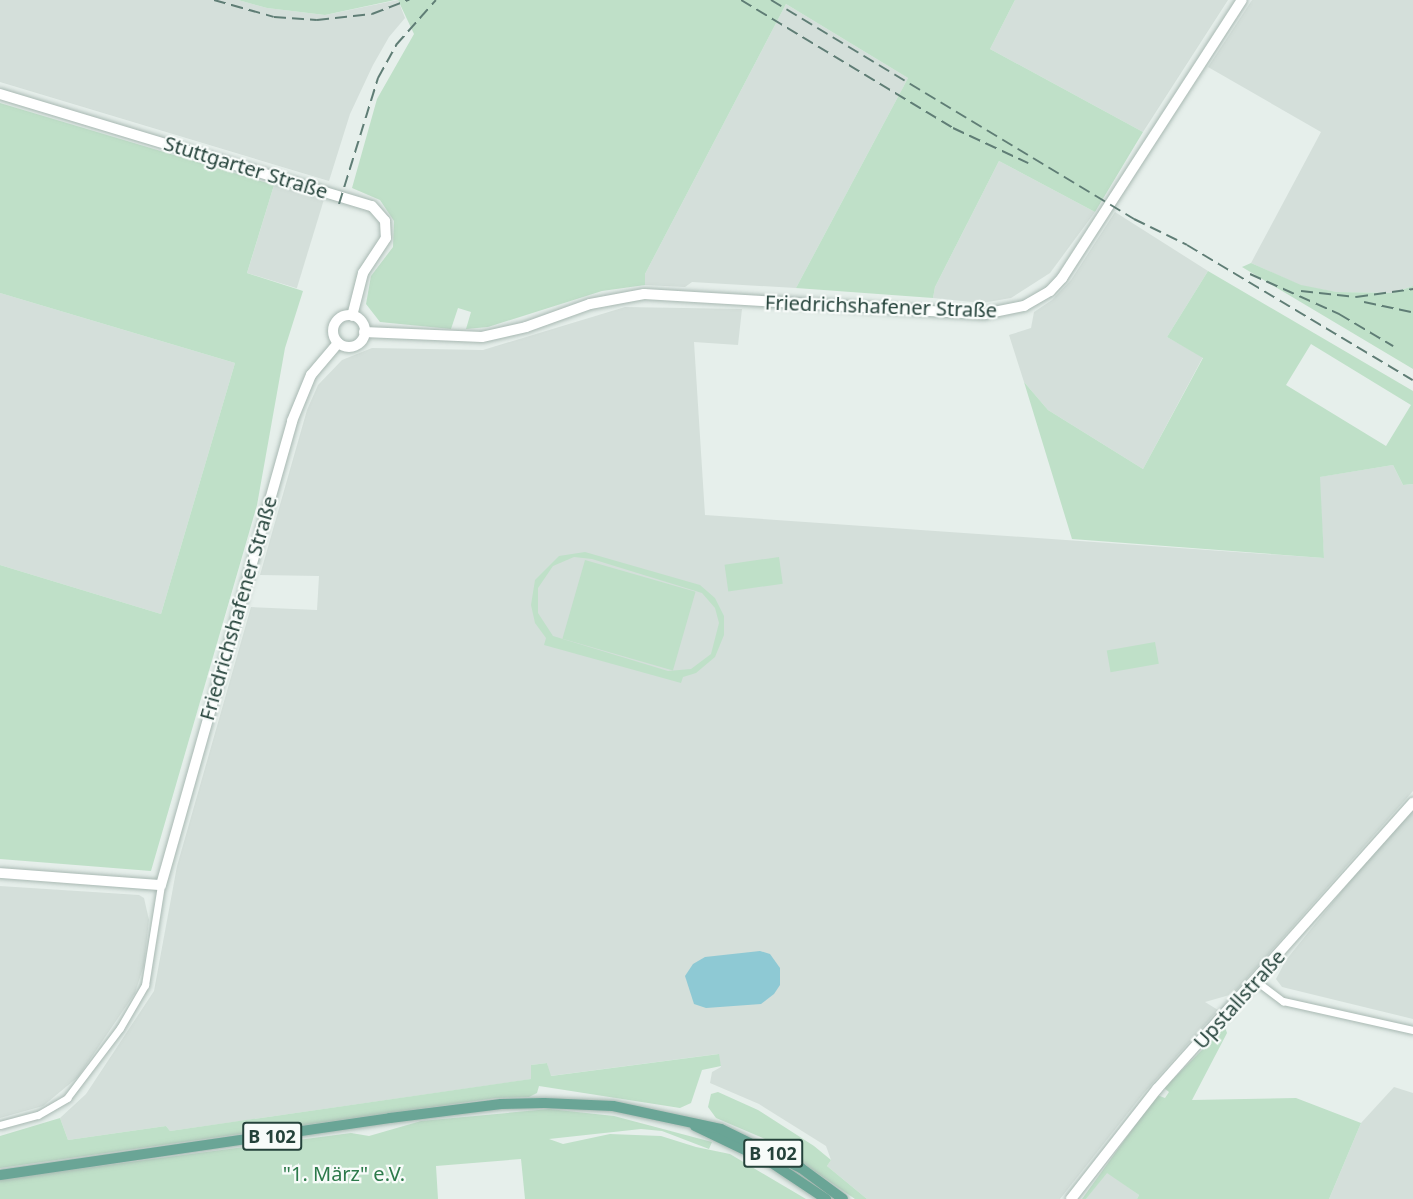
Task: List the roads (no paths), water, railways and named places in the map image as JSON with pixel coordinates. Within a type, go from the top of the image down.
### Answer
[{"type":"main road","name":"B 102","points":[[0,1174],[501,1104],[613,1106],[695,1126],[772,1164],[826,1199]]},
{"type":"main road","name":"B 102","points":[[695,1126],[710,1126],[753,1142],[801,1168],[843,1199]]},
{"type":"street","name":"Friedrichshafener Straße","points":[[161,885],[292,421],[311,375],[338,343],[354,346],[364,332],[482,337],[590,304],[644,294],[984,314],[1024,306],[1050,291],[1062,278],[1242,0]]},
{"type":"street","name":"Stuttgarter Straße","points":[[0,94],[372,206],[385,221],[386,238],[363,273],[352,316]]},
{"type":"street","points":[[338,343],[333,334],[334,324],[342,317],[352,316],[361,322],[364,332]]},
{"type":"street","name":"Upstallstraße","points":[[1071,1199],[1128,1124],[1413,803]]},
{"type":"street","points":[[0,873],[161,885],[145,985],[120,1028],[67,1098],[38,1115],[0,1125]]},
{"type":"street","points":[[1256,981],[1283,1000],[1413,1030]]},
{"type":"water","points":[[760,951],[770,954],[780,968],[780,985],[774,994],[761,1004],[706,1008],[694,1004],[685,976],[693,964],[705,957]]},
{"type":"railway","points":[[214,0],[274,17],[317,20],[372,14],[409,0]]},
{"type":"railway","points":[[339,204],[378,78],[396,45],[436,0]]},
{"type":"railway","points":[[741,0],[953,128],[1028,163]]},
{"type":"railway","points":[[771,0],[1134,219],[1187,245],[1413,380]]},
{"type":"railway","points":[[1250,274],[1339,314],[1393,346]]},
{"type":"railway","points":[[1301,291],[1356,297],[1413,289]]},
{"type":"railway","points":[[1364,302],[1411,312]]},
{"type":"park label","name":"\"1. März\" e.V.","points":[[344,1173]]}]
